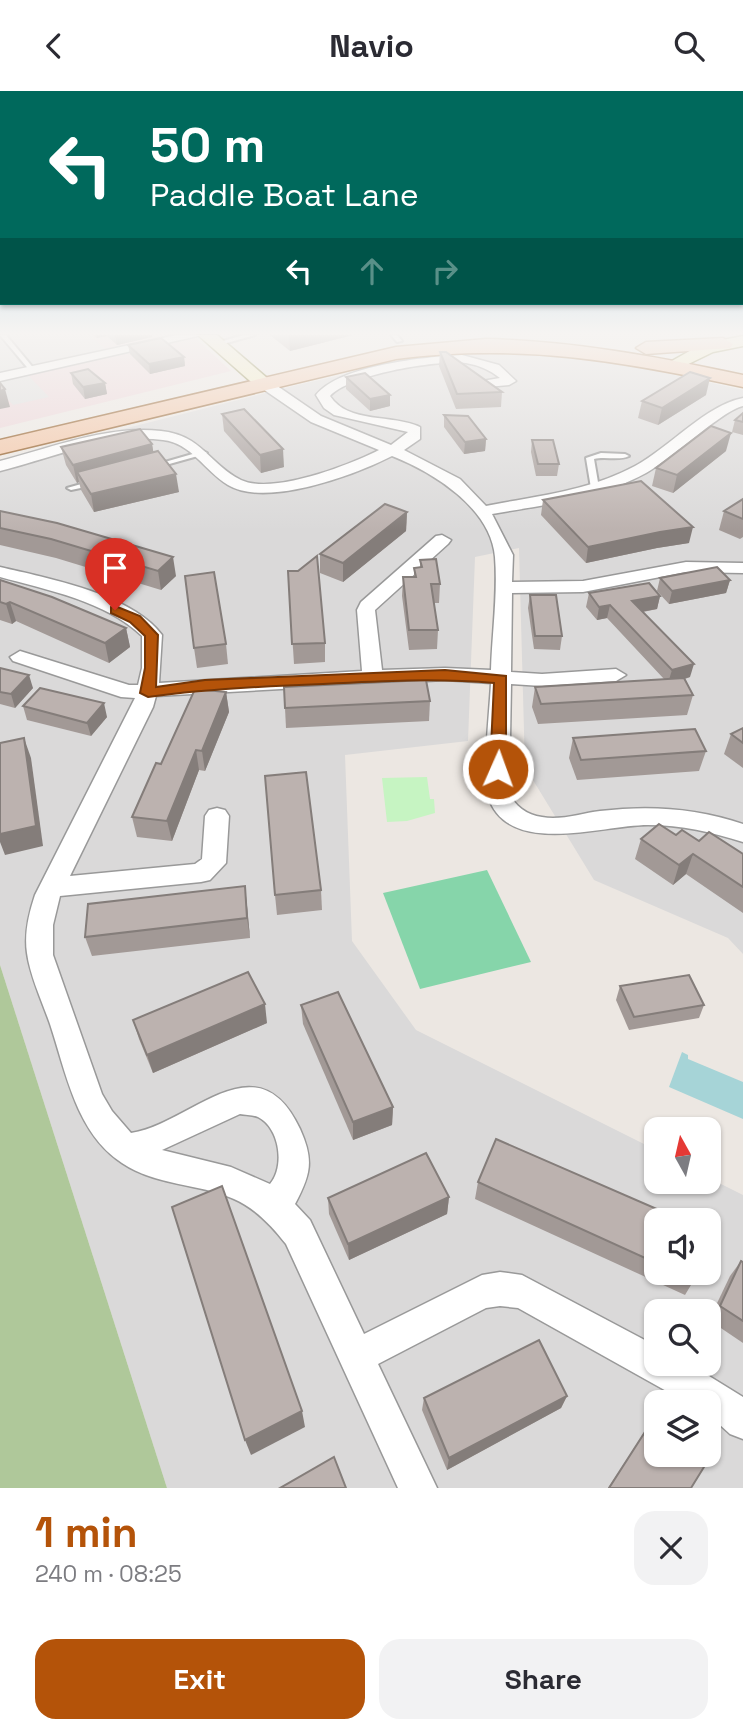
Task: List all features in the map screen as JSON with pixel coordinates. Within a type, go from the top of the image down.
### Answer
[{"type":"main road","points":[[0,435],[161,400]]},
{"type":"main road","points":[[0,447],[178,400]]},
{"type":"street","points":[[287,400],[307,415],[395,449],[449,478],[483,511],[504,555],[498,792],[505,810],[534,826],[644,815],[690,816],[743,833]]},
{"type":"street","points":[[0,466],[136,435],[176,437],[203,453],[234,483],[260,489],[355,468],[414,437],[415,430],[407,425],[373,423],[328,404],[326,400]]},
{"type":"street","points":[[483,511],[594,488],[641,469],[733,404],[743,402]]},
{"type":"street","points":[[373,677],[366,610],[370,602],[442,540]]},
{"type":"street","points":[[503,587],[582,587],[685,565],[743,568]]},
{"type":"street","points":[[0,572],[95,602],[145,626],[152,635],[152,668],[148,693],[116,766],[52,887],[40,916],[40,955],[92,1107],[107,1130],[130,1150],[158,1165],[230,1182],[272,1203],[298,1231],[418,1488]]},
{"type":"street","points":[[20,657],[114,689],[148,693],[205,685],[445,674],[542,680],[616,674]]},
{"type":"street","points":[[52,887],[201,873],[214,863],[217,816]]},
{"type":"street","points":[[130,1150],[239,1100],[265,1104],[279,1117],[295,1152],[293,1174],[284,1192],[272,1203]]},
{"type":"street","points":[[357,1356],[482,1292],[500,1289],[522,1292],[719,1400],[743,1421]]},
{"type":"lane","points":[[150,467],[203,453]]},
{"type":"lane","points":[[594,488],[590,458],[601,455],[625,456]]},
{"type":"lane","points":[[71,488],[98,481]]},
{"type":"shaded area","points":[[0,400],[113,400],[0,428]]},
{"type":"shaded area","points":[[9,400],[35,400],[13,405]]},
{"type":"shaded area","points":[[238,400],[743,400],[743,954],[728,938],[594,880],[525,767],[519,548],[475,557],[468,741],[345,755],[352,941],[416,1030],[644,1144],[644,1194],[721,1194],[721,1184],[743,1195],[743,1488],[167,1488],[0,965],[0,460]]},
{"type":"green space","points":[[427,777],[435,813],[407,821],[387,822],[382,778]]},
{"type":"green space","points":[[487,870],[531,962],[420,989],[383,893]]},
{"type":"green space","points":[[0,965],[167,1488],[0,1488]]},
{"type":"water","points":[[682,1052],[688,1055],[688,1059],[743,1082],[743,1119],[669,1087]]},
{"type":"building","points":[[643,400],[674,400],[662,408]]},
{"type":"building","points":[[244,409],[283,449],[260,455],[222,414]]},
{"type":"building","points":[[743,413],[743,422],[735,420]]},
{"type":"building","points":[[444,415],[468,416],[486,439],[465,442]]},
{"type":"building","points":[[711,426],[731,433],[677,475],[656,468]]},
{"type":"building","points":[[140,429],[152,444],[73,465],[61,447]]},
{"type":"building","points":[[532,440],[553,440],[559,464],[538,464]]},
{"type":"building","points":[[158,451],[176,474],[91,494],[77,472]]},
{"type":"building","points":[[641,481],[693,527],[588,547],[543,500]]},
{"type":"building","points":[[743,499],[743,519],[724,511]]},
{"type":"building","points":[[385,504],[407,512],[343,563],[320,554]]},
{"type":"building","points":[[0,511],[57,523],[173,557],[158,571],[51,539],[0,528]]},
{"type":"building","points":[[317,556],[325,643],[292,644],[288,571],[298,571]]},
{"type":"building","points":[[436,559],[440,584],[431,584],[438,630],[409,630],[403,577],[416,577],[414,568],[422,567],[420,560]]},
{"type":"building","points":[[717,567],[730,580],[672,591],[660,578]]},
{"type":"building","points":[[214,572],[226,644],[194,648],[185,576]]},
{"type":"building","points":[[0,580],[52,597],[126,628],[105,643],[10,602],[0,602]]},
{"type":"building","points":[[649,583],[660,596],[632,601],[694,664],[672,670],[610,605],[599,607],[589,593]]},
{"type":"building","points":[[530,595],[556,595],[562,636],[535,636]]},
{"type":"building","points":[[0,668],[29,675],[11,694],[0,692]]},
{"type":"building","points":[[684,678],[693,695],[541,704],[535,687]]},
{"type":"building","points":[[426,680],[430,701],[285,708],[284,687]]},
{"type":"building","points":[[40,688],[104,703],[87,723],[23,706]]},
{"type":"building","points":[[195,689],[226,692],[202,751],[196,750],[167,821],[132,817],[156,763],[161,764]]},
{"type":"building","points":[[743,728],[743,743],[731,734]]},
{"type":"building","points":[[695,729],[706,751],[581,760],[573,738]]},
{"type":"building","points":[[24,738],[36,826],[0,834],[0,743]]},
{"type":"building","points":[[306,772],[321,890],[275,895],[265,776]]},
{"type":"building","points":[[659,824],[676,835],[682,830],[699,841],[709,832],[743,854],[743,887],[693,854],[679,865],[641,839]]},
{"type":"building","points":[[245,886],[247,918],[85,937],[88,904]]},
{"type":"building","points":[[248,972],[265,1004],[147,1055],[133,1020]]},
{"type":"building","points":[[689,975],[704,1005],[634,1017],[620,986]]},
{"type":"building","points":[[338,992],[393,1107],[353,1122],[301,1005]]},
{"type":"building","points":[[496,1139],[654,1208],[644,1208],[644,1258],[478,1182]]},
{"type":"building","points":[[426,1153],[449,1197],[348,1244],[328,1198]]},
{"type":"building","points":[[222,1186],[302,1411],[245,1440],[172,1207]]},
{"type":"building","points":[[741,1261],[743,1321],[721,1307]]},
{"type":"building","points":[[539,1340],[567,1396],[449,1458],[424,1398]]},
{"type":"building","points":[[644,1433],[644,1467],[704,1467],[691,1488],[609,1488]]},
{"type":"building","points":[[334,1457],[346,1488],[280,1488]]},
{"type":"route","points":[[115,610],[135,619],[152,635],[152,668],[148,693],[189,686],[445,674],[501,679],[498,769]]}]
